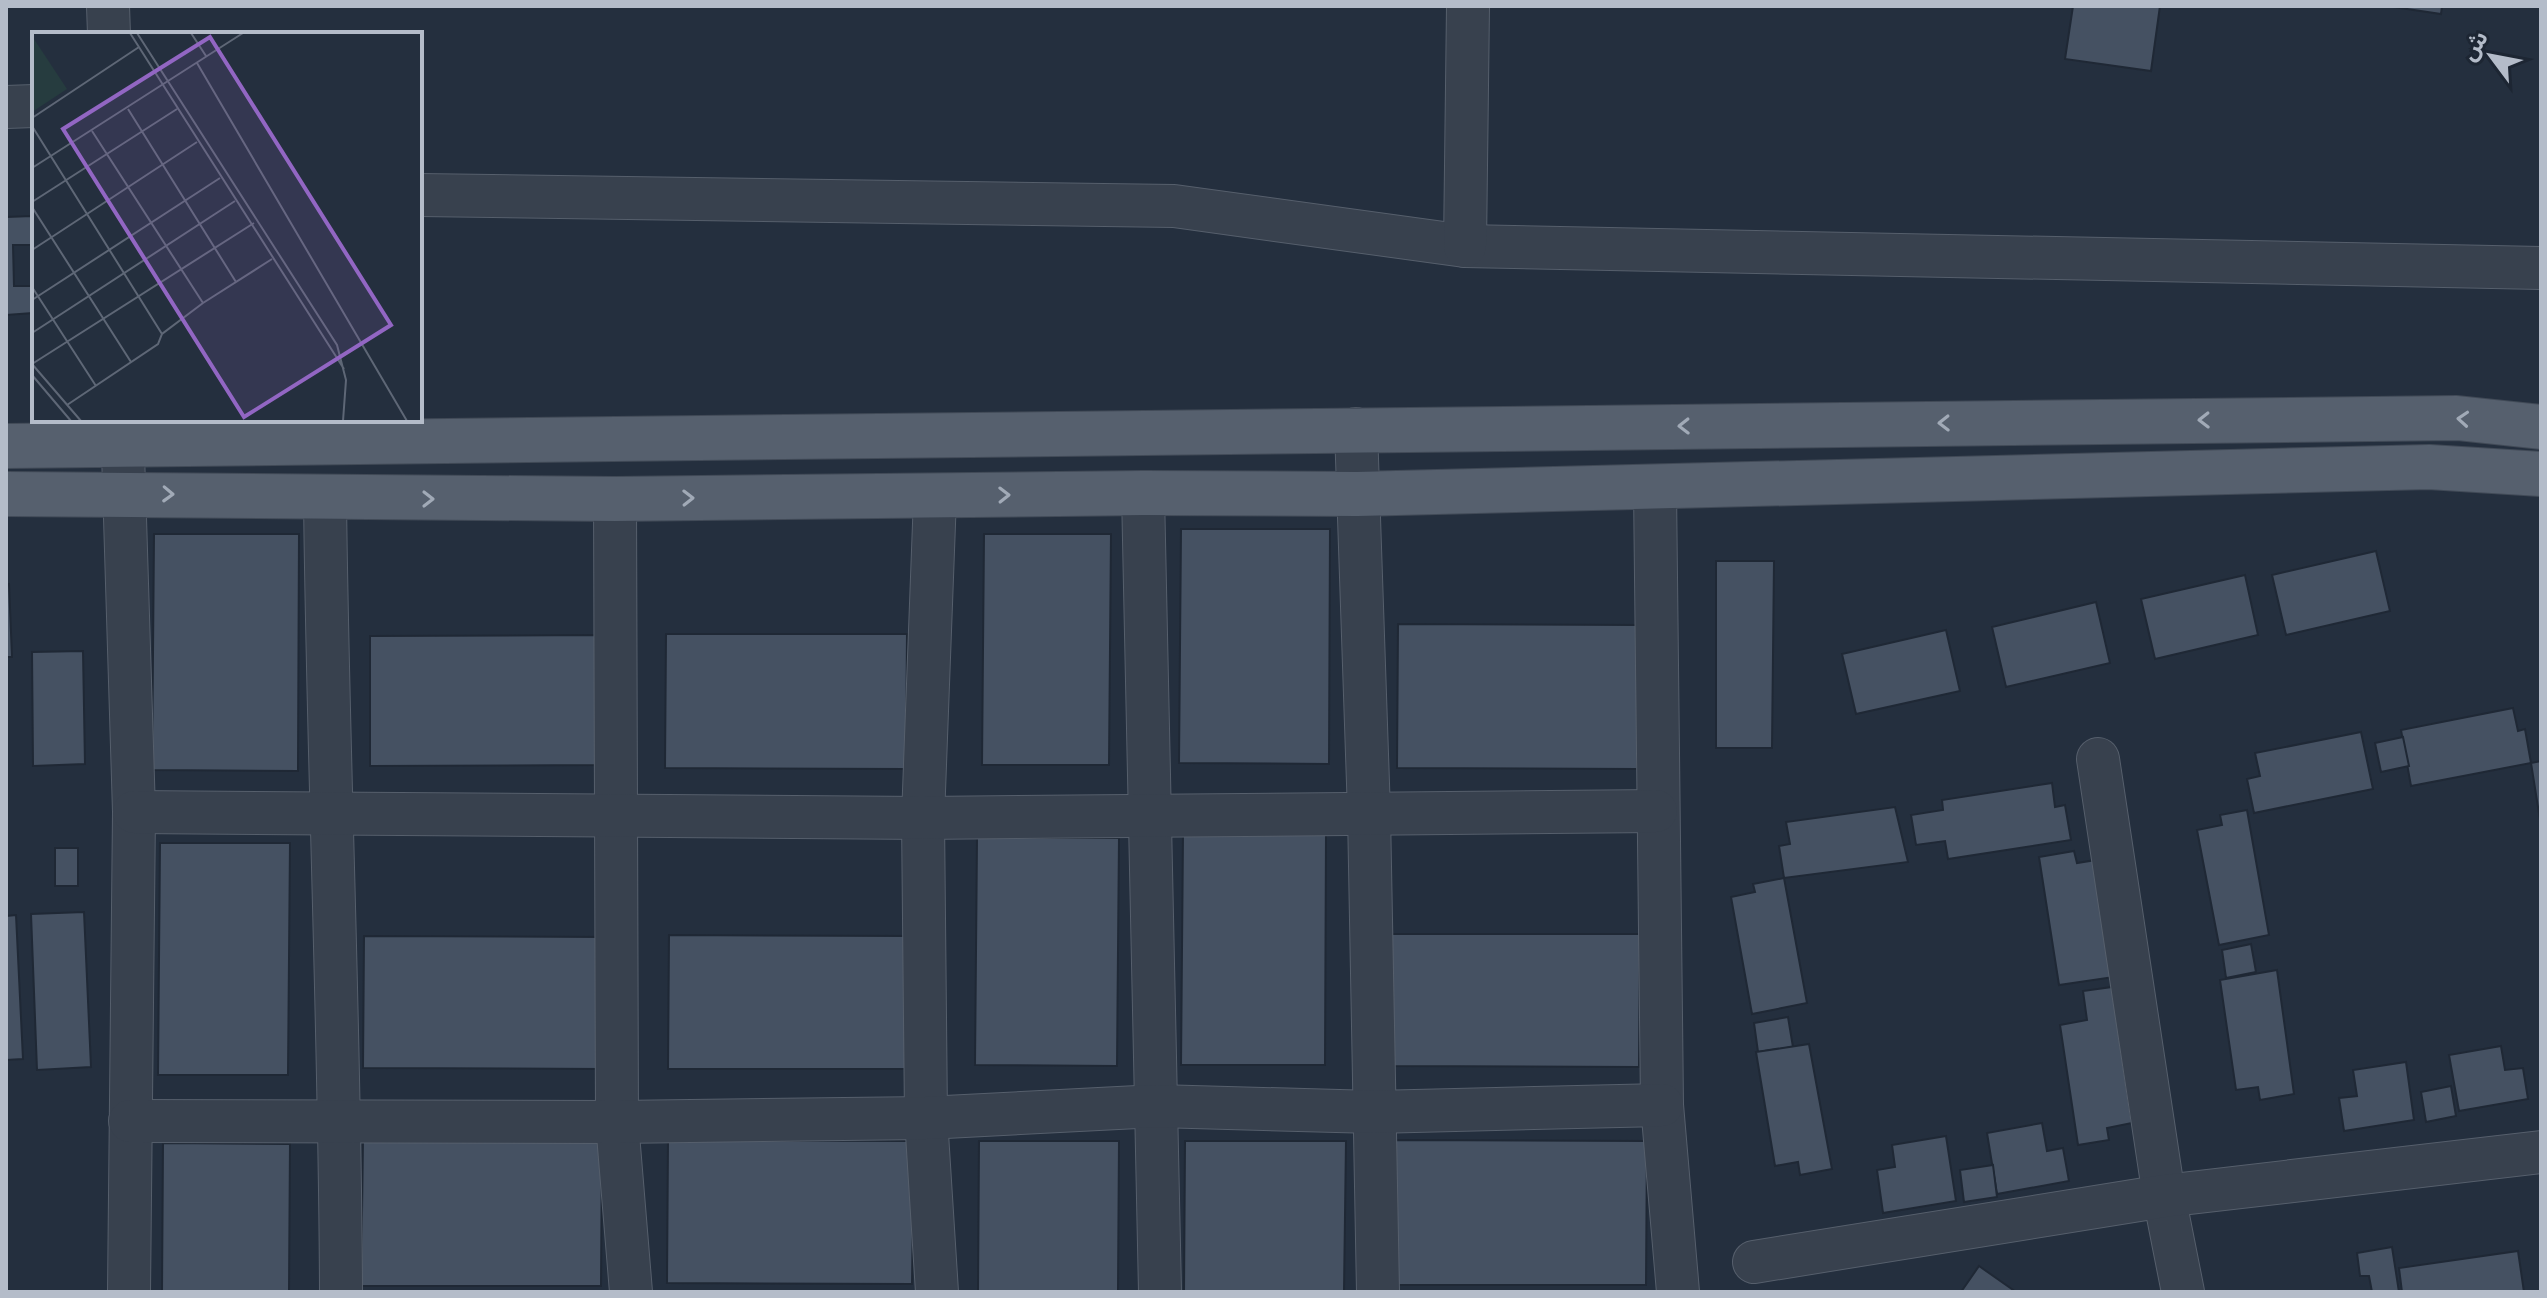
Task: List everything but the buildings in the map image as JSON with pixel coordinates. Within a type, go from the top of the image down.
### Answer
[{"type":"main road","points":[[6,446],[123,432],[788,439],[1356,429],[2457,418],[2541,427]]},
{"type":"main road","points":[[6,494],[124,493],[325,499],[1357,494],[1655,489],[2429,467],[2541,474]]},
{"type":"street","points":[[108,6],[109,32]]},
{"type":"street","points":[[1465,246],[1468,6]]},
{"type":"street","points":[[6,107],[32,106]]},
{"type":"street","points":[[422,195],[1174,206],[1465,246],[2541,268]]},
{"type":"street","points":[[1356,429],[1369,813],[1378,1292]]},
{"type":"street","points":[[123,432],[134,812],[129,1292]]},
{"type":"street","points":[[1655,489],[1656,811],[1662,1105],[1678,1292]]},
{"type":"street","points":[[1143,493],[1153,818],[1160,1292]]},
{"type":"street","points":[[935,497],[923,818],[926,1118],[937,1292]]},
{"type":"street","points":[[325,499],[329,814],[340,1122],[341,1292]]},
{"type":"street","points":[[615,499],[617,1122],[631,1292]]},
{"type":"street","points":[[2098,759],[2164,1196],[2183,1292]]},
{"type":"street","points":[[134,812],[1153,818],[1656,811]]},
{"type":"street","points":[[130,1121],[617,1122],[926,1118],[1157,1106],[1374,1112],[1662,1105]]},
{"type":"street","points":[[1754,1262],[2164,1196],[2541,1152]]}]
